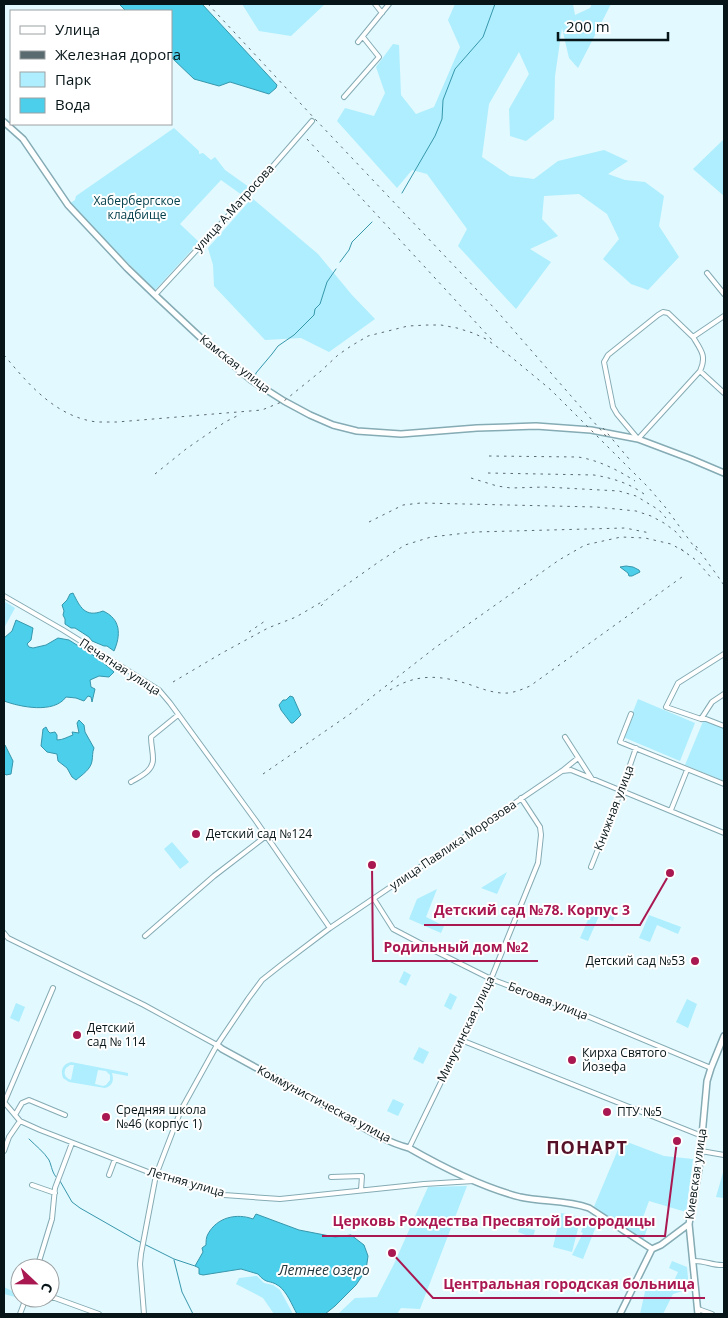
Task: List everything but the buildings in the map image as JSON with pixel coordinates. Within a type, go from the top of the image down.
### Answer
[{"type":"main road","name":"Камская улица","points":[[4,122],[23,140],[68,205],[155,295],[220,355],[259,386],[310,415],[345,429],[401,434],[469,428],[542,426],[591,430],[638,439],[724,474]]},
{"type":"main road","name":"Киевская улица","points":[[698,1312],[689,1224],[699,1169],[707,1080],[724,1038]]},
{"type":"main road","name":"Коммунистическая улица","points":[[217,1045],[364,1128],[476,1181],[521,1197],[561,1201],[589,1208],[652,1249]]},
{"type":"main road","points":[[620,1314],[652,1249],[662,1245],[689,1224]]},
{"type":"street","points":[[375,4],[382,13]]},
{"type":"street","points":[[358,42],[389,4]]},
{"type":"street","points":[[344,97],[379,57],[363,37]]},
{"type":"street","name":"улица А.Матросова","points":[[155,295],[254,189],[312,121]]},
{"type":"street","points":[[707,273],[724,294]]},
{"type":"street","points":[[663,312],[668,313],[693,337],[704,355],[700,371],[638,439],[613,407],[604,362],[608,355],[658,314],[663,312]]},
{"type":"street","points":[[693,337],[724,316]]},
{"type":"street","points":[[700,371],[724,393]]},
{"type":"street","name":"Печатная улица","points":[[4,596],[63,630],[159,690],[170,702],[330,928]]},
{"type":"street","points":[[724,654],[678,683],[666,707],[724,726]]},
{"type":"street","points":[[701,719],[712,702],[724,694]]},
{"type":"street","points":[[631,714],[620,742],[724,784]]},
{"type":"street","points":[[132,782],[148,772],[151,767],[153,760],[151,737],[178,715]]},
{"type":"street","points":[[565,737],[592,779]]},
{"type":"street","name":"Книжная улица","points":[[591,867],[636,748]]},
{"type":"street","name":"улица Павлика Морозова","points":[[144,1314],[140,1264],[156,1175],[181,1110],[217,1045],[262,980],[330,928],[562,771],[578,758]]},
{"type":"street","points":[[562,771],[571,770],[724,833]]},
{"type":"street","points":[[670,810],[687,770]]},
{"type":"street","name":"Минусинская улица","points":[[409,1148],[491,979],[538,860],[540,828],[521,798]]},
{"type":"street","points":[[144,936],[214,876],[266,836]]},
{"type":"street","name":"Беговая улица","points":[[374,899],[393,929],[491,979],[577,1012],[711,1068]]},
{"type":"street","name":"Коммунистическая улица","points":[[4,933],[8,938],[144,1005],[217,1045]]},
{"type":"street","points":[[4,1103],[53,988]]},
{"type":"street","points":[[461,1040],[702,1136]]},
{"type":"street","points":[[15,1115],[22,1103],[29,1100],[65,1115]]},
{"type":"street","name":"Летняя улица","points":[[4,1103],[20,1121],[72,1143],[156,1175],[224,1195],[280,1198],[424,1184],[476,1181]]},
{"type":"street","points":[[4,1151],[9,1137],[20,1121]]},
{"type":"street","points":[[40,1258],[52,1219],[54,1193],[72,1143]]},
{"type":"street","points":[[701,1151],[724,1155]]},
{"type":"street","points":[[108,1175],[115,1158]]},
{"type":"street","points":[[331,1177],[362,1176],[360,1190]]},
{"type":"street","points":[[32,1185],[54,1193]]},
{"type":"street","points":[[693,1261],[697,1260],[716,1266],[724,1265]]},
{"type":"street","points":[[60,1300],[99,1314]]},
{"type":"street","points":[[698,1312],[712,1314]]},
{"type":"green space","points":[[242,4],[325,4],[291,36],[259,31]]},
{"type":"green space","points":[[455,4],[573,4],[575,15],[590,8],[592,4],[611,4],[578,68],[569,58],[562,28],[555,76],[554,119],[526,141],[510,136],[509,109],[529,74],[519,52],[489,104],[482,157],[510,176],[534,179],[558,161],[604,150],[628,161],[608,174],[625,180],[645,182],[664,196],[659,226],[679,257],[648,290],[631,284],[603,259],[619,239],[607,214],[579,194],[544,196],[542,219],[558,236],[530,249],[551,262],[516,309],[458,246],[467,229],[427,174],[412,170],[397,188],[337,121],[345,108],[374,116],[385,93],[376,67],[393,44],[399,45],[401,95],[416,114],[434,107],[460,47],[448,20]]},
{"type":"green space","name":"Хабербергское кладбище","points":[[174,128],[199,151],[199,154],[203,153],[211,160],[215,157],[225,170],[249,187],[242,195],[221,180],[180,224],[199,242],[155,290],[69,204],[75,200],[76,196]]},
{"type":"green space","points":[[724,139],[724,196],[693,169]]},
{"type":"green space","points":[[252,198],[318,254],[375,319],[329,352],[301,338],[265,340],[214,286],[213,265],[208,248]]},
{"type":"green space","points":[[4,601],[15,608],[4,628]]},
{"type":"green space","points":[[638,699],[695,723],[680,761],[623,737]]},
{"type":"green space","points":[[704,719],[724,728],[724,781],[685,765]]},
{"type":"green space","points":[[172,842],[189,862],[180,869],[164,849]]},
{"type":"green space","points":[[507,872],[497,894],[481,888]]},
{"type":"green space","points":[[437,889],[426,917],[444,926],[441,933],[409,919],[417,899]]},
{"type":"green space","points":[[594,906],[615,914],[613,921],[599,916],[588,941],[580,938]]},
{"type":"green space","points":[[649,915],[681,927],[678,934],[657,925],[650,942],[639,938]]},
{"type":"green space","points":[[404,971],[411,975],[406,986],[399,982]]},
{"type":"green space","points":[[450,993],[457,997],[451,1010],[444,1006]]},
{"type":"green space","points":[[687,999],[697,1004],[688,1028],[676,1022]]},
{"type":"green space","points":[[16,1003],[25,1007],[19,1022],[10,1018]]},
{"type":"green space","points":[[419,1047],[429,1052],[423,1064],[413,1059]]},
{"type":"green space","points":[[68,1063],[128,1073],[128,1076],[112,1073],[112,1082],[110,1086],[105,1088],[69,1082],[63,1078],[62,1072],[64,1066]],"holes":[[[74,1065],[71,1080],[66,1077],[65,1073],[66,1068]],[[98,1070],[106,1071],[110,1075],[110,1080],[106,1085],[95,1084]]]},
{"type":"green space","points":[[393,1099],[404,1104],[398,1116],[387,1111]]},
{"type":"green space","points":[[622,1140],[664,1156],[693,1159],[686,1212],[649,1201],[642,1220],[649,1223],[643,1241],[593,1209]]},
{"type":"green space","points":[[724,1169],[724,1198],[716,1197]]},
{"type":"green space","points":[[467,1186],[420,1309],[401,1308],[397,1314],[338,1314],[355,1298],[377,1297],[394,1264],[428,1187]]},
{"type":"green space","points":[[561,1213],[581,1217],[572,1252],[553,1247]]},
{"type":"green space","points":[[586,1219],[597,1224],[583,1259],[572,1255],[583,1233],[581,1232]]},
{"type":"green space","points":[[520,1227],[535,1230],[534,1234],[531,1237],[518,1232]]},
{"type":"green space","points":[[672,1261],[687,1267],[689,1289],[673,1294],[663,1314],[640,1314],[646,1287],[653,1281],[666,1285],[673,1283],[678,1272],[669,1268]]},
{"type":"green space","points":[[257,1276],[264,1283],[273,1285],[280,1290],[293,1314],[274,1314],[263,1298],[236,1284],[239,1278]]},
{"type":"green space","points":[[4,1287],[10,1290],[10,1296],[4,1294]]},
{"type":"water","points":[[119,4],[202,4],[277,85],[276,88],[269,94],[230,82],[219,86],[194,79],[172,58],[172,10],[125,10]]},
{"type":"water","points":[[620,567],[633,567],[640,572],[629,576]]},
{"type":"water","points":[[73,593],[78,603],[87,612],[97,613],[103,611],[113,618],[118,628],[118,639],[114,651],[107,646],[92,641],[75,628],[65,624],[62,605],[70,594]]},
{"type":"water","points":[[16,620],[33,628],[31,640],[27,644],[29,647],[46,645],[58,638],[69,640],[99,659],[114,672],[109,677],[99,676],[90,680],[91,687],[95,689],[92,702],[91,697],[88,696],[84,701],[66,697],[54,706],[36,708],[4,701],[4,638],[12,631]]},
{"type":"water","points":[[290,696],[293,697],[301,715],[293,723],[291,723],[279,705]]},
{"type":"water","points":[[79,720],[84,725],[85,732],[94,748],[90,767],[76,780],[67,768],[58,761],[57,754],[47,752],[41,746],[43,729],[46,727],[50,733],[55,732],[57,740],[61,740],[73,735],[72,732],[79,733],[77,723]]},
{"type":"water","points":[[4,745],[13,761],[11,774],[6,775],[4,773]]},
{"type":"water","name":"Летнее озеро","points":[[256,1214],[299,1230],[335,1237],[351,1235],[364,1245],[368,1256],[366,1270],[356,1285],[325,1314],[297,1314],[282,1289],[276,1284],[264,1280],[258,1274],[241,1269],[199,1274],[199,1268],[195,1266],[203,1252],[202,1248],[206,1245],[207,1237],[212,1228],[228,1218],[240,1216],[253,1219]]},
{"type":"waterway","points":[[402,193],[435,136],[442,119],[443,100],[455,69],[483,37],[495,4]]},
{"type":"waterway","points":[[340,262],[349,250],[352,242],[372,222]]},
{"type":"waterway","points":[[255,377],[256,373],[278,346],[294,335],[314,315],[315,309],[320,304],[327,282],[336,269]]},
{"type":"waterway","points":[[29,1139],[47,1157],[57,1178]]},
{"type":"waterway","points":[[60,1181],[72,1202],[80,1208],[136,1240],[174,1259],[195,1266]]},
{"type":"waterway","points":[[174,1260],[182,1292],[193,1314]]},
{"type":"railway","points":[[208,4],[496,310],[606,436]]},
{"type":"railway","points":[[307,139],[492,340]]},
{"type":"railway","points":[[4,355],[23,377],[56,407],[82,419],[97,422],[117,422],[262,410],[284,401],[338,355],[368,336],[408,326],[441,325],[457,328],[486,339],[551,390],[648,487],[698,552]]},
{"type":"railway","points":[[155,474],[186,449],[225,422],[241,414]]},
{"type":"railway","points":[[603,428],[629,459]]},
{"type":"railway","points":[[489,456],[578,457],[608,466],[635,481]]},
{"type":"railway","points":[[488,473],[594,475],[620,481],[644,494]]},
{"type":"railway","points":[[471,478],[511,488],[545,487],[619,491],[636,496],[659,510],[666,518]]},
{"type":"railway","points":[[369,522],[403,505],[421,503],[596,507],[636,511],[651,516],[675,531],[682,539]]},
{"type":"railway","points":[[321,606],[329,597],[405,545],[431,537],[475,532],[625,528],[650,533]]},
{"type":"railway","points":[[263,774],[350,714],[436,647],[559,560],[585,545],[621,537],[645,538],[671,544],[687,553]]},
{"type":"railway","points":[[696,546],[724,585]]},
{"type":"railway","points":[[681,549],[697,561],[713,580]]},
{"type":"railway","points":[[390,690],[400,684],[429,677],[449,679],[499,693],[514,692],[530,686],[682,577]]},
{"type":"railway","points":[[173,682],[268,628],[296,617],[325,600]]},
{"type":"railway","points":[[249,632],[265,621]]},
{"type":"place","name":"Детский сад №124","points":[[196,834]]},
{"type":"place","name":"Родильный дом №2","points":[[372,865]]},
{"type":"place","name":"Детский сад №78. Корпус 3","points":[[670,873]]},
{"type":"place","name":"Детский сад №53","points":[[695,961]]},
{"type":"place","name":"Детский сад № 114","points":[[77,1035]]},
{"type":"place","name":"Кирха Святого Йозефа","points":[[572,1060]]},
{"type":"place","name":"ПТУ №5","points":[[607,1112]]},
{"type":"place","name":"Средняя школа №46 (корпус 1)","points":[[106,1117]]},
{"type":"place","name":"Церковь Рождества Пресвятой Богородицы","points":[[677,1141]]},
{"type":"place","name":"Центральная городская больница","points":[[392,1253]]},
{"type":"district","name":"ПОНАРТ","points":[[587,1148]]}]
